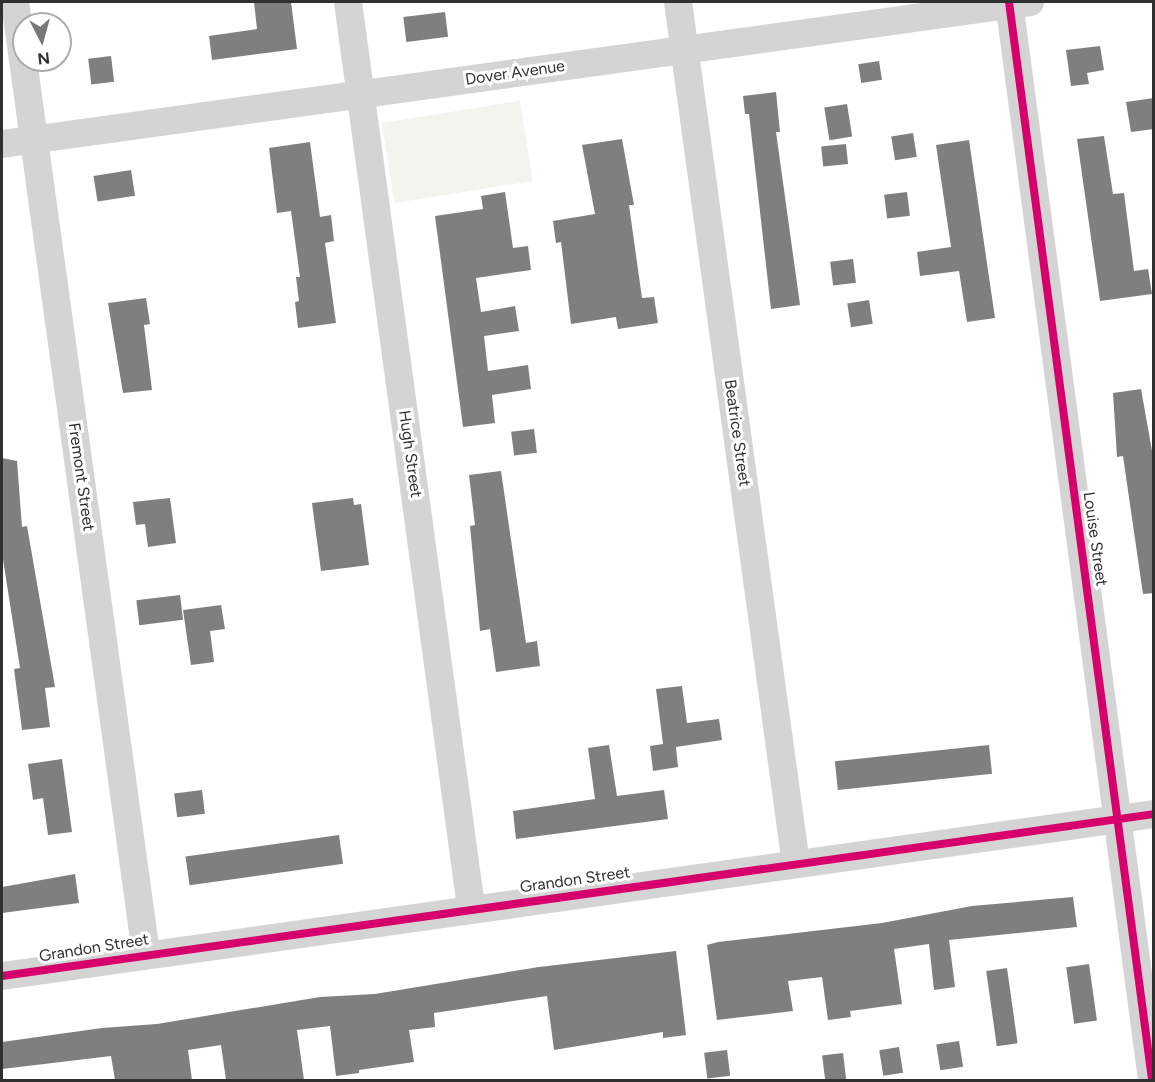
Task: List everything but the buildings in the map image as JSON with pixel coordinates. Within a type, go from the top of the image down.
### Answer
[{"type":"street","name":"Fremont Street","points":[[15,2],[146,953]]},
{"type":"street","name":"Hugh Street","points":[[348,2],[471,908]]},
{"type":"street","name":"Beatrice Street","points":[[678,2],[796,864]]},
{"type":"street","name":"Dover Avenue","points":[[2,144],[1016,2]]},
{"type":"street","name":"Louise Street","points":[[1016,2],[1152,1080]]},
{"type":"street","name":"Grandon Street","points":[[2,976],[146,953],[1154,814]]},
{"type":"shaded area","points":[[520,101],[533,181],[394,203],[382,123]]},
{"type":"cycle path","points":[[1009,2],[1152,1080]]},
{"type":"cycle path","points":[[2,976],[1154,814]]}]
